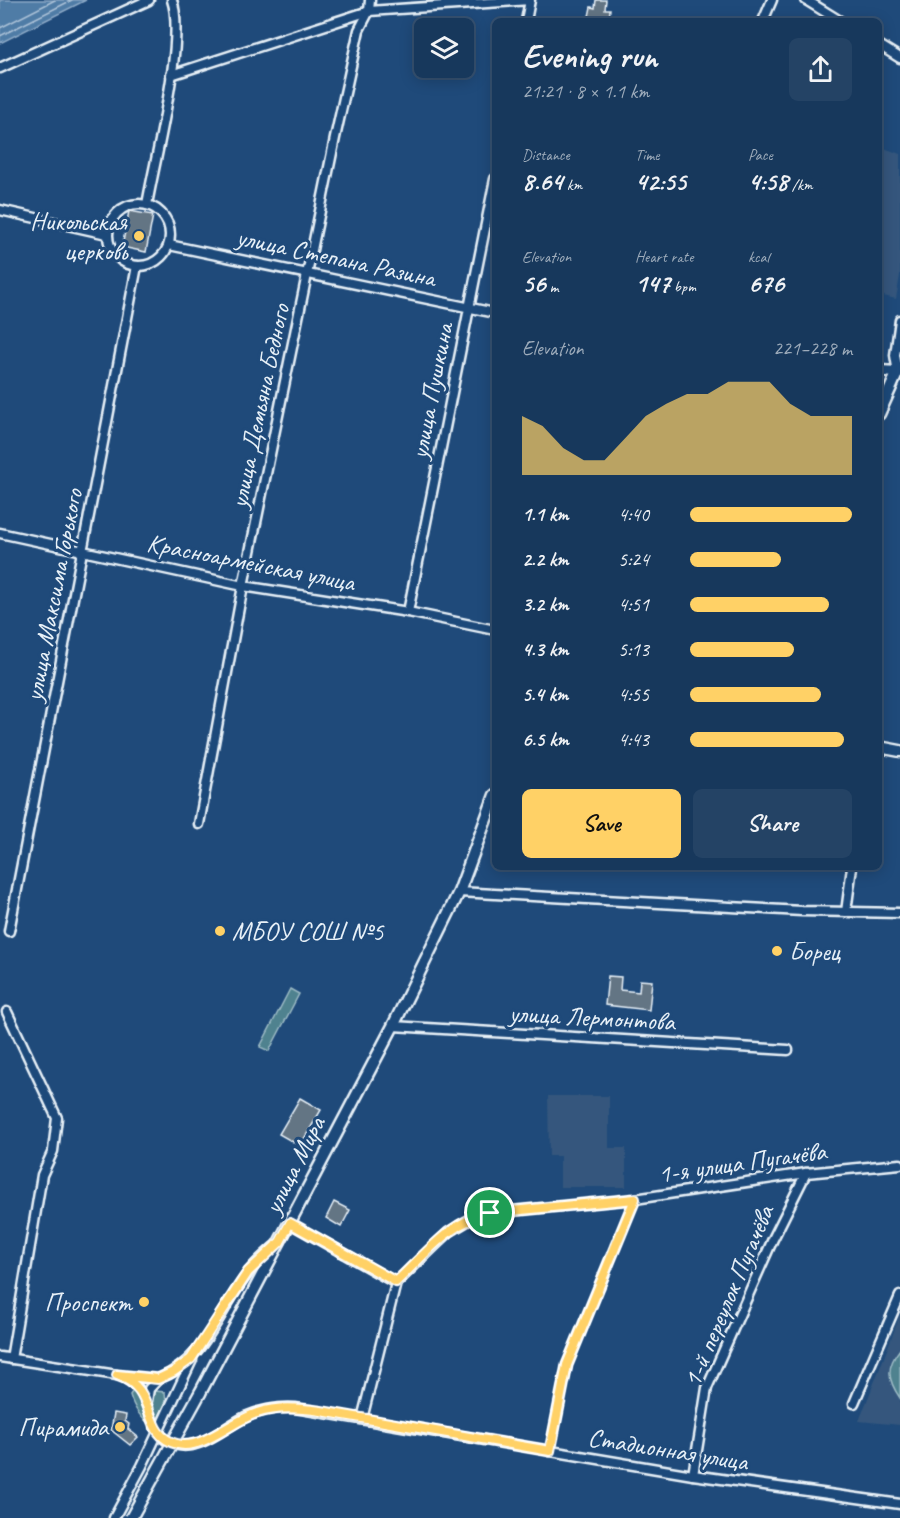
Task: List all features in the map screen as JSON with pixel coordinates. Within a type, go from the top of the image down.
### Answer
[{"type":"main road","points":[[882,371],[899,371],[882,408]]},
{"type":"main road","points":[[882,748],[900,752]]},
{"type":"main road","name":"улица Мира","points":[[280,1242],[393,1026],[459,892],[492,803]]},
{"type":"main road","points":[[131,1518],[280,1242]]},
{"type":"street","points":[[0,68],[149,0]]},
{"type":"street","points":[[147,205],[171,75],[176,25],[172,0]]},
{"type":"street","name":"улица Демьяна Бедного","points":[[200,824],[243,586],[307,274],[357,41],[369,10],[370,0]]},
{"type":"street","points":[[171,75],[369,10],[530,0],[527,18]]},
{"type":"street","points":[[764,18],[772,0]]},
{"type":"street","points":[[806,0],[835,18]]},
{"type":"street","points":[[882,47],[900,58]]},
{"type":"street","name":"улица Пушкина","points":[[408,612],[492,193]]},
{"type":"street","points":[[138,204],[147,205],[161,213],[166,220],[170,228],[169,245],[153,263],[137,266],[122,261],[116,256],[108,242],[107,234],[109,224],[120,210],[138,204]]},
{"type":"street","points":[[0,210],[107,234]]},
{"type":"street","name":"улица Степана Разина","points":[[169,245],[492,312]]},
{"type":"street","name":"улица Максима Горького","points":[[9,931],[137,266]]},
{"type":"street","points":[[899,371],[896,355],[900,320]]},
{"type":"street","name":"Красноармейская улица","points":[[0,533],[243,586],[408,612],[492,629]]},
{"type":"street","points":[[846,912],[852,870]]},
{"type":"street","points":[[459,892],[900,913]]},
{"type":"street","points":[[7,1012],[57,1118],[53,1150],[42,1175],[11,1359]]},
{"type":"street","name":"улица Лермонтова","points":[[393,1026],[788,1050]]},
{"type":"street","name":"1-я улица Пугачёва","points":[[396,1282],[449,1232],[474,1217],[490,1213],[635,1199],[806,1173],[900,1164]]},
{"type":"street","name":"1-й переулок Пугачёва","points":[[693,1475],[707,1388],[773,1239],[806,1173]]},
{"type":"street","points":[[550,1451],[567,1365],[635,1199]]},
{"type":"street","points":[[290,1223],[396,1282],[362,1419]]},
{"type":"street","name":"улица Мира","points":[[158,1379],[178,1369],[195,1355],[248,1272],[280,1242]]},
{"type":"street","points":[[854,1402],[900,1296]]},
{"type":"street","points":[[114,1518],[142,1467],[157,1431],[195,1355]]},
{"type":"street","points":[[0,1358],[158,1379]]},
{"type":"street","points":[[117,1375],[135,1385],[147,1401]]},
{"type":"street","points":[[157,1431],[150,1417],[147,1401],[149,1389],[158,1379]]},
{"type":"street","name":"Стадионная улица","points":[[157,1431],[174,1444],[191,1445],[201,1442],[244,1418],[272,1409],[302,1408],[693,1475],[900,1504]]},
{"type":"shaded area","points":[[882,147],[900,154],[900,275],[896,299],[882,296]]},
{"type":"shaded area","points":[[548,1096],[609,1096],[609,1148],[626,1148],[626,1187],[560,1187],[560,1156],[549,1156]]},
{"type":"shaded area","points":[[900,1315],[900,1425],[859,1421],[885,1355]]},
{"type":"green space","points":[[290,989],[299,994],[269,1051],[260,1047]]},
{"type":"green space","points":[[900,1349],[900,1398],[891,1379],[890,1367]]},
{"type":"green space","points":[[134,1389],[165,1392],[166,1402],[155,1425],[146,1421],[136,1409],[130,1395]]},
{"type":"water","points":[[0,0],[86,0],[0,43]]},
{"type":"building","points":[[596,0],[606,0],[605,9],[610,9],[609,18],[589,18],[591,7],[595,8]]},
{"type":"building","name":"Никольская церковь","points":[[129,211],[153,215],[146,252],[122,247]]},
{"type":"building","points":[[608,976],[621,977],[620,990],[639,992],[640,980],[652,981],[649,1010],[605,1005]]},
{"type":"building","points":[[300,1098],[321,1110],[300,1146],[279,1134]]},
{"type":"building","points":[[334,1202],[350,1210],[341,1227],[326,1218]]},
{"type":"building","name":"Пирамида","points":[[114,1413],[126,1415],[125,1421],[129,1424],[128,1429],[138,1437],[130,1445],[111,1430]]},
{"type":"place","name":"Никольская церковь","points":[[139,236]]},
{"type":"place","name":"МБОУ СОШ №5","points":[[220,931]]},
{"type":"place","name":"Борец","points":[[777,951]]},
{"type":"place","name":"Проспект","points":[[144,1302]]},
{"type":"place","name":"Пирамида","points":[[120,1427]]},
{"type":"route","points":[[635,1199],[567,1365],[550,1451],[287,1407],[251,1414],[201,1442],[179,1445],[174,1444],[157,1431],[152,1423],[143,1394],[129,1380],[117,1375],[158,1379],[183,1366],[191,1359],[248,1272],[280,1242],[290,1223],[396,1282],[449,1232],[474,1217],[490,1213],[635,1199]]}]
